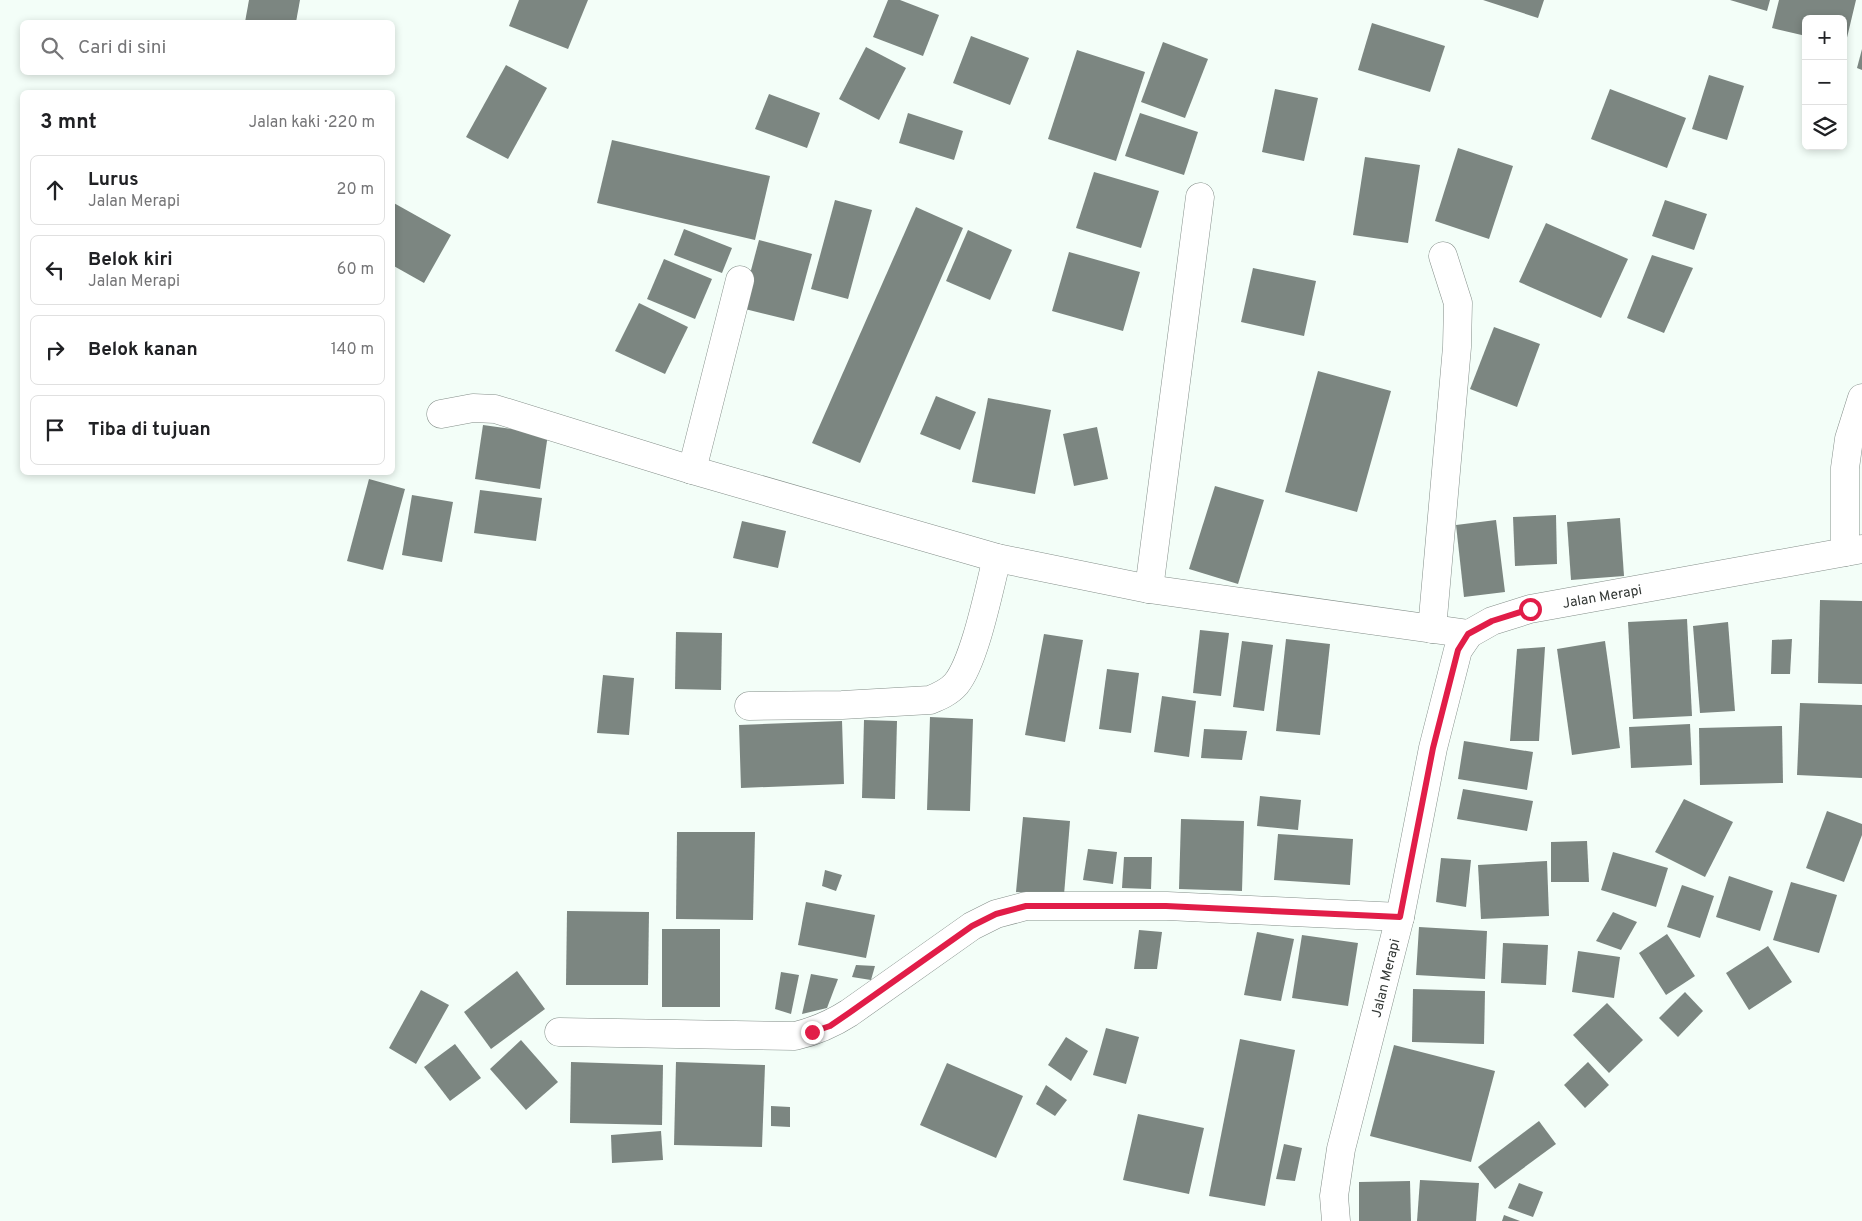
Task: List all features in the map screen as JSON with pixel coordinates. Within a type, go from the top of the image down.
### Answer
[{"type":"street","points":[[1149,589],[1200,196]]},
{"type":"street","points":[[1432,629],[1458,321],[1458,303],[1443,256]]},
{"type":"street","points":[[692,470],[740,280]]},
{"type":"street","points":[[1854,550],[1845,468],[1849,439],[1862,398]]},
{"type":"street","points":[[441,414],[473,408],[496,409],[692,470],[997,558],[1149,589],[1468,634]]},
{"type":"street","name":"Jalan Merapi","points":[[1336,1221],[1334,1196],[1342,1149],[1400,917],[1435,739],[1458,650],[1468,634],[1492,621],[1530,609],[1854,550]]},
{"type":"street","points":[[749,706],[842,705],[930,700],[944,695],[956,684],[969,660],[997,558]]},
{"type":"street","points":[[559,1032],[795,1036],[812,1032],[830,1026],[972,926],[996,914],[1026,906],[1166,906],[1400,917]]},
{"type":"building","points":[[249,0],[300,0],[296,20],[245,20]]},
{"type":"building","points":[[519,0],[588,0],[568,49],[509,26]]},
{"type":"building","points":[[888,0],[900,0],[939,15],[923,56],[873,37]]},
{"type":"building","points":[[1483,0],[1544,0],[1538,18]]},
{"type":"building","points":[[1730,0],[1770,0],[1767,11]]},
{"type":"building","points":[[1779,0],[1856,0],[1847,38],[1847,15],[1802,15],[1802,35],[1772,28]]},
{"type":"building","points":[[1372,23],[1445,46],[1430,92],[1358,70]]},
{"type":"building","points":[[971,36],[1029,58],[1010,105],[953,83]]},
{"type":"building","points":[[1163,42],[1208,59],[1185,118],[1141,102]]},
{"type":"building","points":[[866,47],[906,68],[879,120],[839,99]]},
{"type":"building","points":[[1862,49],[1862,70],[1857,68]]},
{"type":"building","points":[[1077,50],[1145,72],[1116,161],[1048,139]]},
{"type":"building","points":[[506,65],[547,88],[508,159],[466,137]]},
{"type":"building","points":[[1709,75],[1744,86],[1727,140],[1692,129]]},
{"type":"building","points":[[1275,89],[1318,98],[1304,161],[1262,152]]},
{"type":"building","points":[[1610,89],[1686,118],[1667,168],[1591,139]]},
{"type":"building","points":[[769,94],[820,113],[807,148],[755,129]]},
{"type":"building","points":[[908,113],[963,131],[954,160],[899,143]]},
{"type":"building","points":[[1140,113],[1198,132],[1184,175],[1125,156]]},
{"type":"building","points":[[612,140],[770,176],[755,240],[597,203]]},
{"type":"building","points":[[1458,148],[1513,166],[1489,239],[1435,221]]},
{"type":"building","points":[[1365,157],[1420,165],[1408,243],[1353,235]]},
{"type":"building","points":[[1094,172],[1159,191],[1141,248],[1076,228]]},
{"type":"building","points":[[835,200],[872,210],[848,299],[811,289]]},
{"type":"building","points":[[1665,200],[1707,214],[1694,250],[1652,236]]},
{"type":"building","points":[[395,204],[451,235],[424,283],[395,267]]},
{"type":"building","points":[[916,207],[963,228],[860,463],[812,443]]},
{"type":"building","points":[[1546,223],[1628,259],[1601,318],[1519,282]]},
{"type":"building","points":[[684,229],[732,248],[722,273],[674,255]]},
{"type":"building","points":[[968,230],[1012,250],[990,300],[946,281]]},
{"type":"building","points":[[759,240],[812,254],[794,321],[741,308]]},
{"type":"building","points":[[1069,252],[1140,272],[1123,331],[1052,311]]},
{"type":"building","points":[[1652,255],[1693,268],[1664,333],[1627,318]]},
{"type":"building","points":[[664,259],[712,279],[695,319],[647,299]]},
{"type":"building","points":[[1253,268],[1316,281],[1304,336],[1241,322]]},
{"type":"building","points":[[639,303],[688,327],[665,374],[615,351]]},
{"type":"building","points":[[1494,327],[1540,344],[1517,407],[1470,389]]},
{"type":"building","points":[[1318,371],[1391,391],[1357,512],[1285,492]]},
{"type":"building","points":[[936,396],[976,412],[960,450],[920,434]]},
{"type":"building","points":[[988,398],[1051,410],[1035,494],[972,482]]},
{"type":"building","points":[[483,425],[548,434],[540,489],[475,479]]},
{"type":"building","points":[[1097,427],[1108,479],[1074,486],[1063,434]]},
{"type":"building","points":[[369,479],[405,489],[383,570],[347,561]]},
{"type":"building","points":[[1215,486],[1264,500],[1238,584],[1189,569]]},
{"type":"building","points":[[480,490],[542,498],[536,541],[474,533]]},
{"type":"building","points":[[412,495],[453,502],[442,562],[402,555]]},
{"type":"building","points":[[1556,515],[1557,564],[1515,566],[1513,517]]},
{"type":"building","points":[[1620,518],[1624,576],[1571,580],[1567,522]]},
{"type":"building","points":[[1496,520],[1505,592],[1464,597],[1456,525]]},
{"type":"building","points":[[742,521],[786,531],[778,568],[733,558]]},
{"type":"building","points":[[1820,600],[1862,601],[1862,684],[1818,683]]},
{"type":"building","points":[[1687,619],[1692,716],[1633,719],[1628,622]]},
{"type":"building","points":[[1728,622],[1735,711],[1700,713],[1693,626]]},
{"type":"building","points":[[1200,630],[1229,633],[1221,696],[1193,693]]},
{"type":"building","points":[[676,632],[722,633],[721,690],[675,689]]},
{"type":"building","points":[[1044,634],[1083,640],[1065,742],[1025,735]]},
{"type":"building","points":[[1286,639],[1330,644],[1320,735],[1276,731]]},
{"type":"building","points":[[1792,639],[1790,674],[1771,674],[1772,640]]},
{"type":"building","points":[[1242,641],[1273,645],[1264,711],[1233,707]]},
{"type":"building","points":[[1605,641],[1620,748],[1572,755],[1557,649]]},
{"type":"building","points":[[1545,647],[1539,741],[1510,741],[1517,649]]},
{"type":"building","points":[[1107,669],[1139,673],[1131,733],[1099,729]]},
{"type":"building","points":[[603,675],[634,678],[629,735],[597,733]]},
{"type":"building","points":[[1162,696],[1196,701],[1189,757],[1154,752]]},
{"type":"building","points":[[1800,703],[1862,705],[1862,778],[1797,775]]},
{"type":"building","points":[[930,717],[973,719],[970,811],[927,810]]},
{"type":"building","points":[[864,720],[897,721],[895,799],[862,798]]},
{"type":"building","points":[[842,721],[844,784],[741,788],[739,725]]},
{"type":"building","points":[[1690,724],[1692,765],[1631,768],[1629,727]]},
{"type":"building","points":[[1782,726],[1783,783],[1700,785],[1699,728]]},
{"type":"building","points":[[1204,729],[1247,731],[1242,760],[1201,758]]},
{"type":"building","points":[[1464,741],[1533,752],[1527,790],[1458,779]]},
{"type":"building","points":[[1463,789],[1533,801],[1527,831],[1457,819]]},
{"type":"building","points":[[1260,796],[1301,800],[1298,830],[1257,826]]},
{"type":"building","points":[[1684,799],[1733,822],[1705,877],[1655,852]]},
{"type":"building","points":[[1827,811],[1862,824],[1862,835],[1844,882],[1806,868]]},
{"type":"building","points":[[1023,817],[1070,821],[1064,895],[1016,892]]},
{"type":"building","points":[[1181,819],[1244,821],[1242,891],[1179,889]]},
{"type":"building","points":[[677,832],[755,832],[753,920],[676,919]]},
{"type":"building","points":[[1278,834],[1353,839],[1350,885],[1274,880]]},
{"type":"building","points":[[1587,841],[1589,882],[1551,882],[1551,842]]},
{"type":"building","points":[[1088,849],[1117,852],[1113,884],[1083,880]]},
{"type":"building","points":[[1613,852],[1668,868],[1656,907],[1601,890]]},
{"type":"building","points":[[1124,857],[1152,857],[1151,889],[1122,888]]},
{"type":"building","points":[[1441,858],[1471,860],[1466,907],[1436,902]]},
{"type":"building","points":[[1547,861],[1549,916],[1481,919],[1478,865]]},
{"type":"building","points":[[825,870],[842,875],[836,891],[822,886]]},
{"type":"building","points":[[1729,876],[1773,891],[1760,931],[1716,917]]},
{"type":"building","points":[[1791,882],[1837,895],[1819,953],[1773,940]]},
{"type":"building","points":[[1682,885],[1714,896],[1700,938],[1667,927]]},
{"type":"building","points":[[806,902],[875,915],[866,958],[798,945]]},
{"type":"building","points":[[567,911],[649,912],[648,985],[566,985]]},
{"type":"building","points":[[1613,912],[1637,922],[1621,950],[1596,941]]},
{"type":"building","points":[[1419,927],[1487,931],[1485,979],[1416,975]]},
{"type":"building","points":[[662,929],[720,929],[720,1007],[662,1007]]},
{"type":"building","points":[[1139,930],[1162,932],[1157,969],[1134,969]]},
{"type":"building","points":[[1257,932],[1294,939],[1281,1001],[1244,995]]},
{"type":"building","points":[[1667,934],[1695,976],[1666,995],[1639,953]]},
{"type":"building","points":[[1302,935],[1358,943],[1348,1006],[1292,998]]},
{"type":"building","points":[[1503,943],[1548,945],[1546,985],[1501,983]]},
{"type":"building","points":[[1768,946],[1792,982],[1749,1010],[1726,973]]},
{"type":"building","points":[[1578,951],[1620,957],[1614,998],[1572,992]]},
{"type":"building","points":[[856,965],[875,966],[871,980],[852,977]]},
{"type":"building","points":[[517,971],[545,1009],[491,1049],[464,1012]]},
{"type":"building","points":[[781,972],[799,975],[791,1014],[775,1009]]},
{"type":"building","points":[[811,974],[838,979],[827,1008],[802,1014]]},
{"type":"building","points":[[1413,989],[1485,991],[1484,1044],[1412,1042]]},
{"type":"building","points":[[421,990],[449,1005],[416,1064],[389,1048]]},
{"type":"building","points":[[1685,992],[1703,1011],[1678,1037],[1659,1018]]},
{"type":"building","points":[[1607,1003],[1643,1040],[1609,1073],[1573,1035]]},
{"type":"building","points":[[1106,1028],[1139,1037],[1126,1084],[1093,1075]]},
{"type":"building","points":[[1066,1037],[1088,1051],[1071,1081],[1048,1065]]},
{"type":"building","points":[[1240,1039],[1295,1050],[1265,1206],[1209,1196]]},
{"type":"building","points":[[521,1040],[558,1082],[526,1110],[490,1069]]},
{"type":"building","points":[[455,1044],[481,1078],[450,1101],[424,1067]]},
{"type":"building","points":[[1394,1045],[1495,1071],[1471,1162],[1370,1136]]},
{"type":"building","points":[[571,1062],[663,1065],[662,1125],[570,1123]]},
{"type":"building","points":[[676,1062],[765,1065],[762,1147],[674,1145]]},
{"type":"building","points":[[1588,1062],[1609,1085],[1585,1108],[1564,1085]]},
{"type":"building","points":[[947,1063],[1023,1096],[996,1158],[920,1125]]},
{"type":"building","points":[[1046,1085],[1067,1100],[1055,1116],[1036,1104]]},
{"type":"building","points":[[771,1106],[790,1107],[790,1127],[771,1126]]},
{"type":"building","points":[[1138,1114],[1204,1128],[1189,1194],[1123,1180]]},
{"type":"building","points":[[1539,1121],[1556,1144],[1495,1189],[1478,1167]]},
{"type":"building","points":[[661,1131],[663,1160],[612,1163],[611,1135]]},
{"type":"building","points":[[1284,1144],[1302,1148],[1295,1181],[1276,1179]]},
{"type":"building","points":[[1420,1180],[1479,1183],[1476,1221],[1417,1221]]},
{"type":"building","points":[[1410,1181],[1411,1221],[1359,1221],[1359,1182]]},
{"type":"building","points":[[1519,1183],[1543,1192],[1533,1217],[1508,1208]]},
{"type":"building","points":[[1504,1215],[1520,1221],[1502,1221]]},
{"type":"route","points":[[812,1032],[830,1026],[972,926],[996,914],[1026,906],[1166,906],[1400,917],[1433,748],[1458,650],[1468,634],[1492,621],[1530,609]]}]
